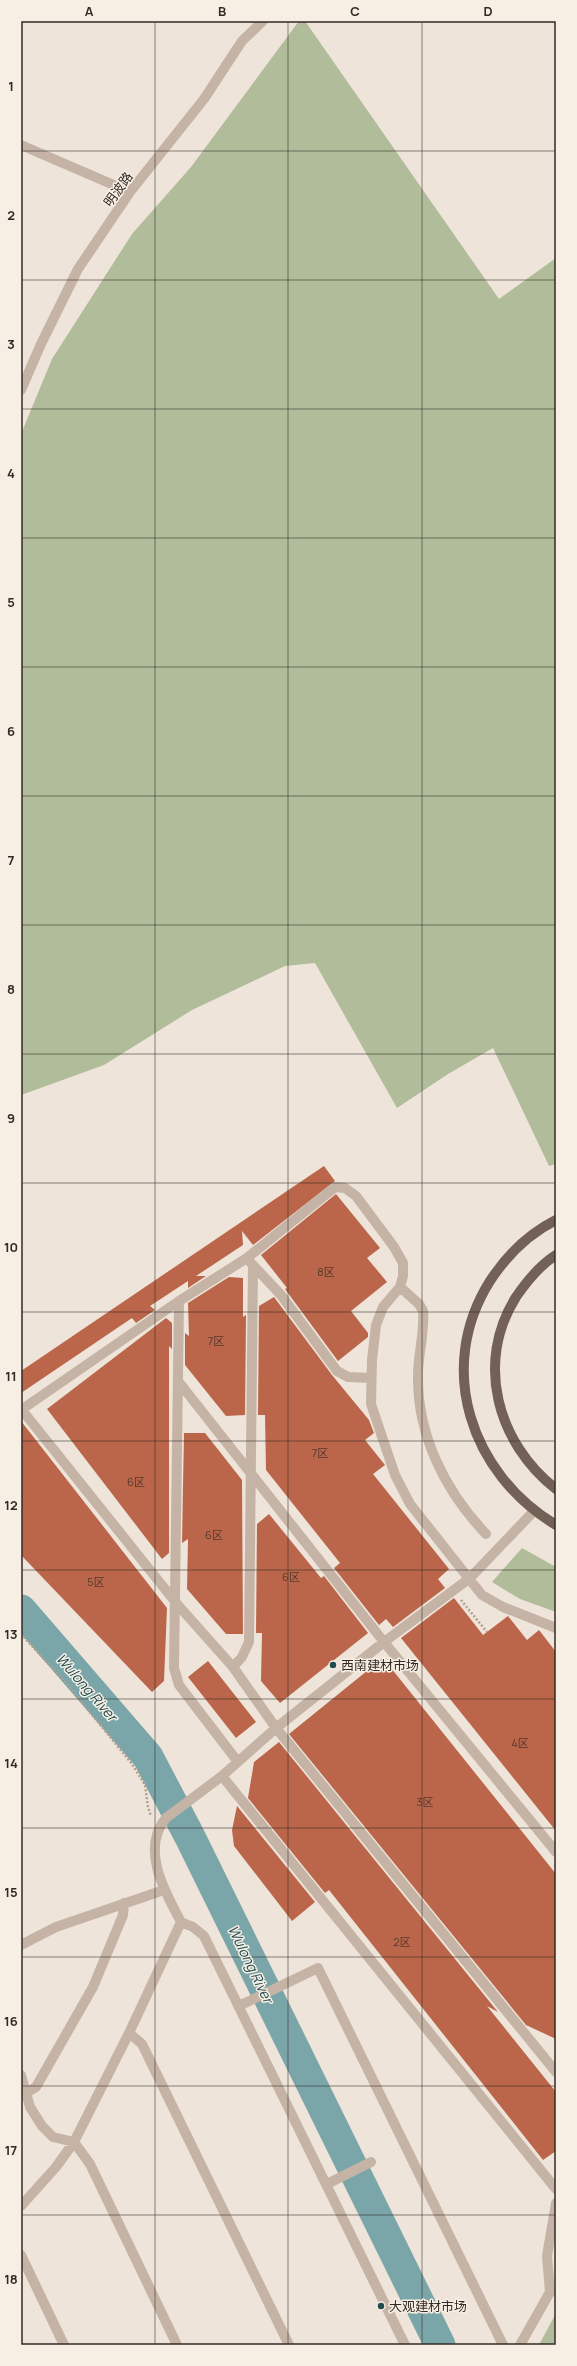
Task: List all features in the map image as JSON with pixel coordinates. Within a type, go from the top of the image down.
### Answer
[{"type":"main road","points":[[556,1220],[534,1233],[521,1244],[496,1272],[476,1308],[465,1348],[465,1388],[472,1419],[481,1444],[501,1477],[534,1511],[556,1525]]},
{"type":"main road","points":[[556,1255],[531,1277],[512,1304],[499,1336],[494,1368],[498,1400],[508,1431],[525,1458],[556,1489]]},
{"type":"street","name":"明波路","points":[[21,390],[78,269],[130,192],[204,99],[242,42],[263,21]]},
{"type":"street","points":[[21,145],[130,192]]},
{"type":"street","points":[[556,1628],[491,1601],[482,1595],[410,1504],[395,1475],[371,1404],[371,1378],[376,1325],[383,1307],[400,1287],[403,1276],[403,1263],[394,1247],[356,1196],[345,1188],[335,1187],[250,1262],[179,1302],[21,1410],[177,1604],[233,1667],[276,1728],[556,2072]]},
{"type":"street","points":[[250,1262],[281,1295],[338,1371],[348,1376],[371,1378]]},
{"type":"street","points":[[233,1667],[242,1657],[249,1642],[252,1474],[250,1262]]},
{"type":"street","points":[[400,1287],[419,1304],[423,1311],[418,1379],[422,1417],[430,1445],[447,1484],[471,1519],[486,1534]]},
{"type":"street","points":[[179,1302],[177,1604],[174,1668],[179,1685],[238,1762]]},
{"type":"street","points":[[178,1381],[384,1642],[556,1852]]},
{"type":"street","points":[[405,2345],[204,1936],[193,1927],[181,1922],[164,1890],[154,1855],[158,1827],[166,1818],[222,1776],[276,1728],[384,1642],[470,1578],[534,1511]]},
{"type":"street","points":[[222,1776],[556,2189]]},
{"type":"street","points":[[21,1945],[56,1927],[164,1890]]},
{"type":"street","points":[[26,2093],[36,2087],[94,1987],[123,1916],[124,1904]]},
{"type":"street","points":[[21,2206],[56,2167],[74,2142],[129,2033],[181,1922]]},
{"type":"street","points":[[239,2006],[318,1968],[503,2345]]},
{"type":"street","points":[[129,2033],[142,2044],[289,2345]]},
{"type":"street","points":[[21,2075],[30,2107],[42,2126],[53,2136],[74,2142],[90,2164],[177,2345]]},
{"type":"street","points":[[326,2184],[371,2162]]},
{"type":"street","points":[[520,2345],[550,2292],[547,2256],[556,2203]]},
{"type":"street","points":[[21,2255],[64,2345]]},
{"type":"path","points":[[453,1590],[487,1632]]},
{"type":"path","points":[[21,1634],[67,1684],[132,1764],[145,1785],[148,1807],[158,1827]]},
{"type":"green space","points":[[299,21],[305,21],[499,299],[556,258],[556,1164],[549,1166],[493,1048],[448,1074],[397,1108],[315,963],[285,966],[192,1010],[104,1065],[21,1095],[21,434],[52,359],[132,234],[191,167]]},
{"type":"green space","points":[[522,1548],[556,1567],[556,1612],[520,1599],[492,1582]]},
{"type":"green space","points":[[556,2313],[556,2345],[539,2345]]},
{"type":"building","points":[[324,1166],[335,1181],[253,1245],[242,1231],[243,1245],[196,1276],[206,1276],[188,1288],[188,1281],[150,1306],[155,1310],[136,1323],[132,1318],[21,1393],[21,1371]]},
{"type":"building","points":[[336,1194],[380,1248],[367,1258],[387,1282],[351,1311],[368,1333],[368,1337],[338,1361],[285,1289],[287,1288],[261,1255]]},
{"type":"building","points":[[229,1277],[243,1278],[243,1317],[246,1315],[245,1415],[226,1416],[185,1365],[185,1333],[189,1336],[188,1303]]},
{"type":"building","points":[[274,1297],[332,1375],[369,1420],[374,1433],[365,1440],[385,1465],[373,1474],[449,1569],[438,1579],[445,1588],[393,1627],[386,1619],[379,1625],[334,1568],[340,1563],[266,1470],[265,1415],[258,1415],[259,1306]]},
{"type":"building","points":[[166,1318],[172,1323],[172,1349],[169,1346],[169,1553],[162,1559],[47,1409]]},
{"type":"building","points":[[21,1421],[167,1608],[164,1681],[152,1692],[21,1555]]},
{"type":"building","points":[[184,1433],[205,1433],[242,1480],[243,1634],[226,1634],[187,1589],[188,1539],[182,1543]]},
{"type":"building","points":[[269,1514],[321,1578],[324,1576],[368,1633],[280,1703],[261,1681],[262,1633],[256,1633],[257,1524]]},
{"type":"building","points":[[454,1598],[483,1635],[508,1616],[527,1640],[539,1630],[556,1652],[556,1831],[401,1638]]},
{"type":"building","points":[[383,1658],[556,1874],[556,2039],[526,2025],[289,1734]]},
{"type":"building","points":[[208,1661],[256,1722],[236,1738],[188,1677]]},
{"type":"building","points":[[279,1742],[498,2012],[487,2006],[556,2092],[556,2151],[543,2160],[329,1890],[325,1893],[248,1798],[254,1762]]},
{"type":"building","points":[[237,1806],[315,1902],[292,1921],[234,1846],[232,1830]]},
{"type":"waterway","name":"Wulong River","points":[[21,1610],[148,1757],[190,1837],[440,2345]]},
{"type":"place","name":"西南建材市场","points":[[333,1665]]},
{"type":"place","name":"大观建材市场","points":[[381,2306]]}]
